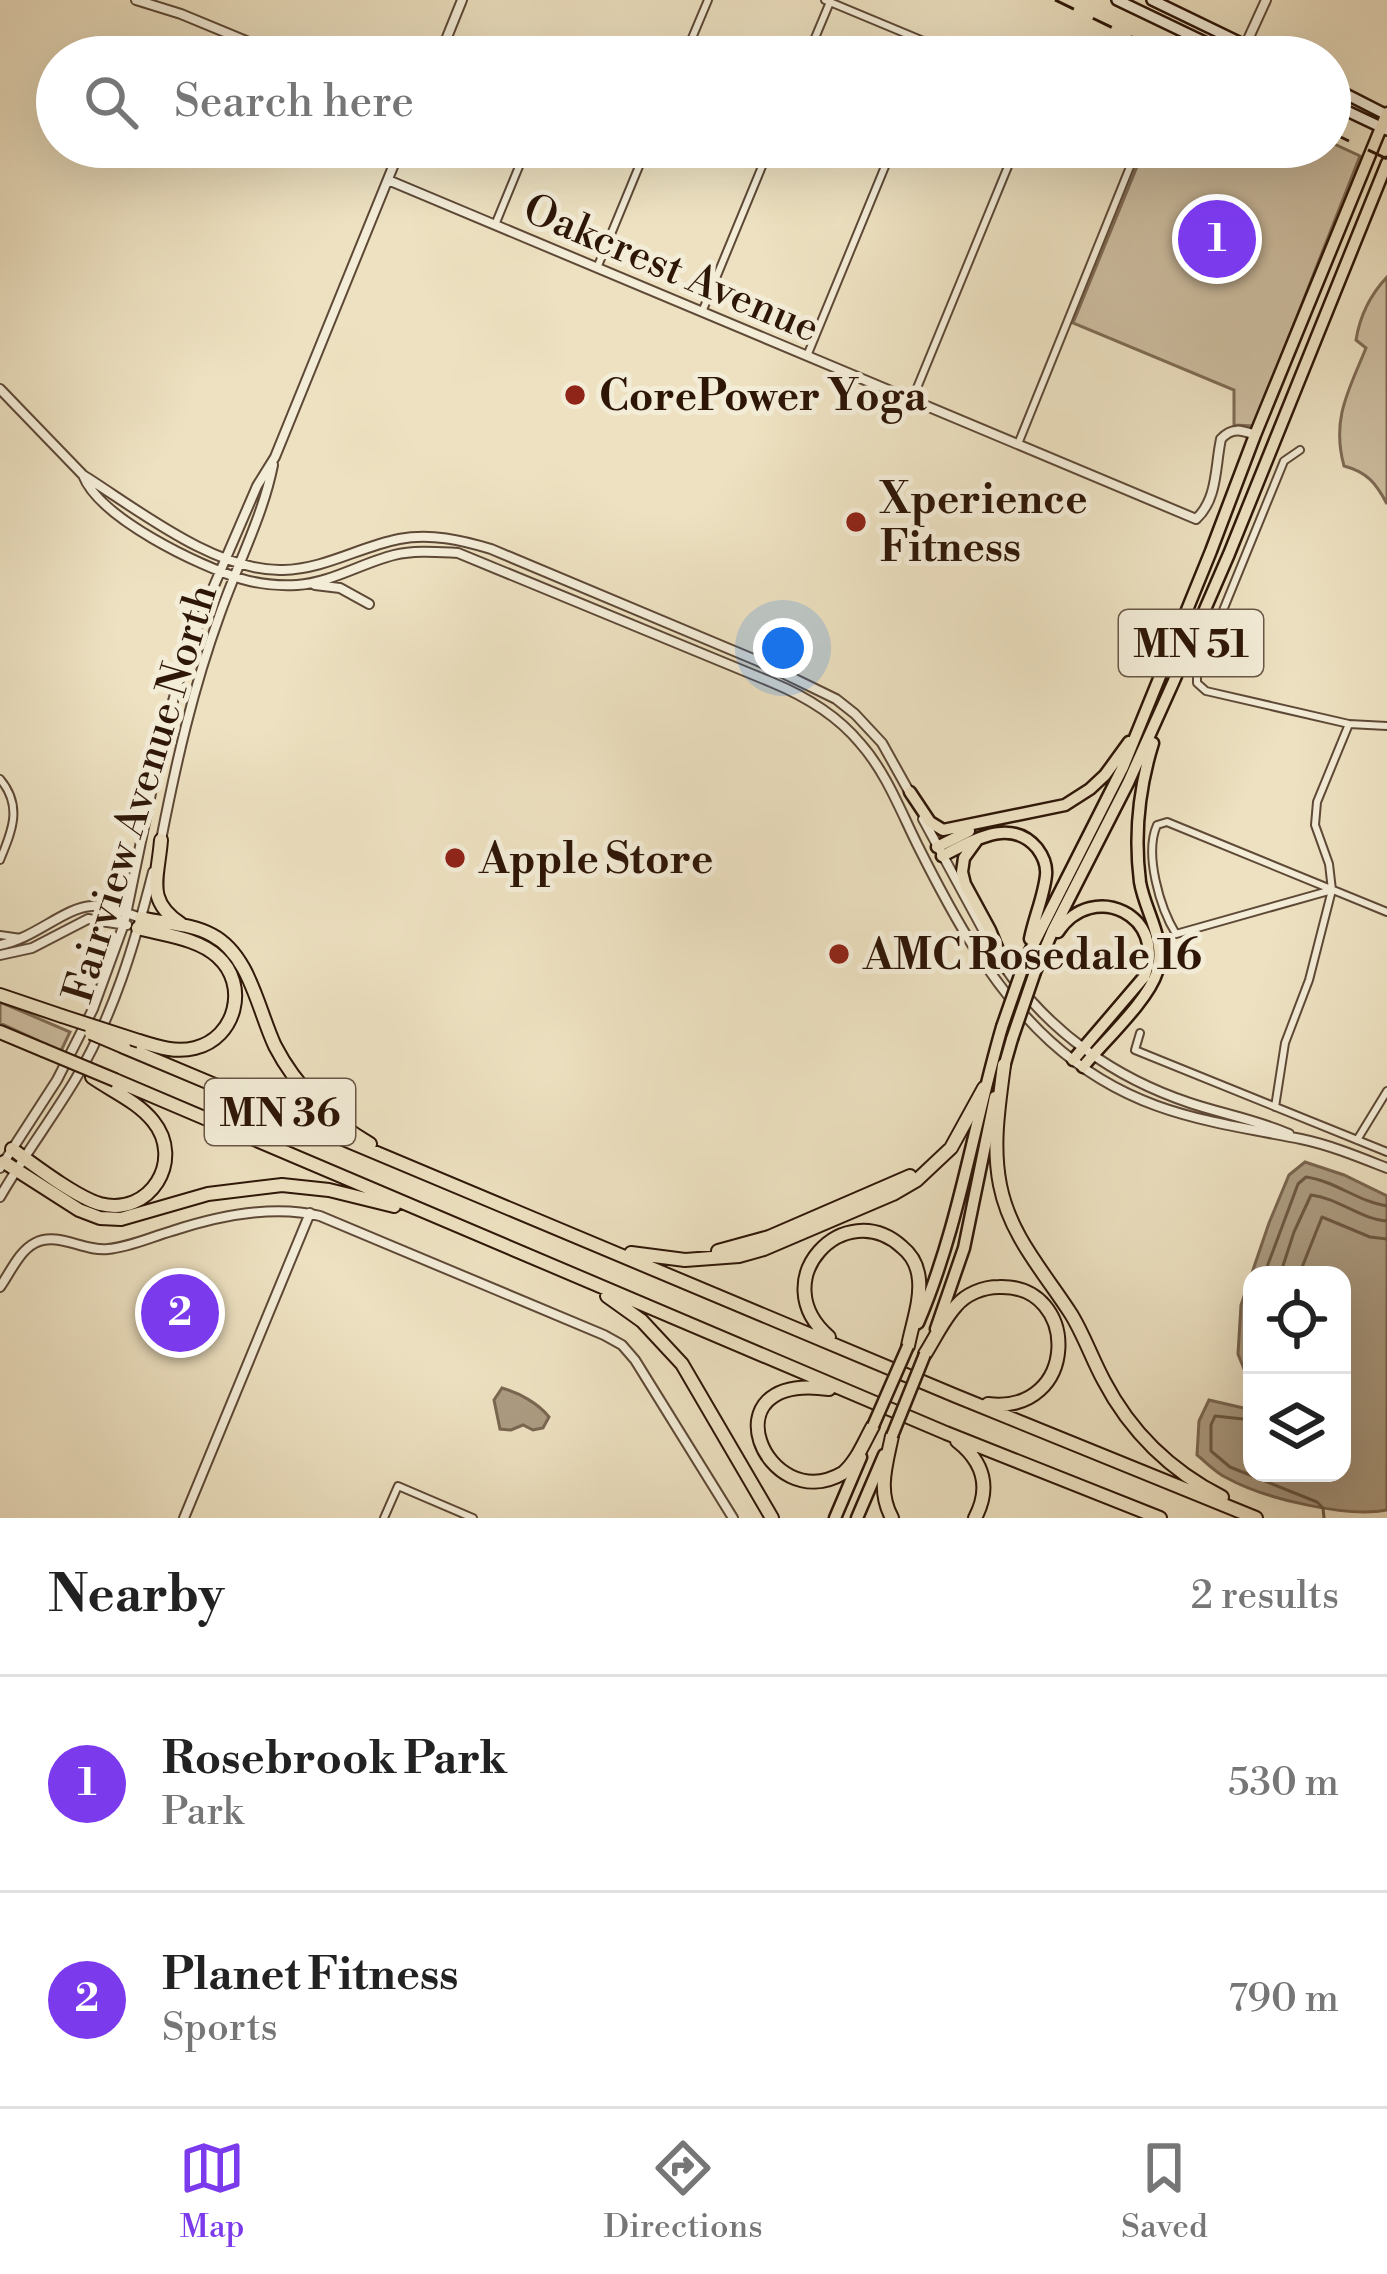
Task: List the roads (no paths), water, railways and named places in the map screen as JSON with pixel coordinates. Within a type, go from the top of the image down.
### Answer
[{"type":"highway","points":[[161,840],[156,898],[182,925]]},
{"type":"highway","points":[[132,921],[182,925],[211,934],[236,956],[285,1064],[327,1113],[366,1142],[436,1178]]},
{"type":"highway","points":[[61,1018],[172,1050],[196,1048],[220,1034],[232,1017],[236,994],[230,973],[211,951],[132,921]]},
{"type":"highway","name":"MN 36","points":[[0,995],[1256,1518]]},
{"type":"highway","points":[[0,1032],[82,1066],[112,1085],[147,1115],[164,1139],[167,1159],[154,1189],[117,1206],[99,1203],[11,1161]]},
{"type":"highway","points":[[1004,1065],[995,1133],[999,1181],[1024,1246],[1074,1318],[1111,1394],[1143,1437],[1197,1483],[1266,1518]]},
{"type":"highway","name":"MN 36","points":[[112,1085],[1160,1518]]},
{"type":"highway","points":[[565,1233],[619,1251],[664,1259],[726,1258],[764,1249],[893,1194],[934,1166],[962,1131],[984,1088]]},
{"type":"highway","points":[[11,1161],[79,1210],[100,1219],[130,1217],[208,1194],[282,1185],[360,1196],[458,1226]]},
{"type":"highway","points":[[839,1346],[812,1320],[804,1279],[820,1249],[856,1232],[896,1242],[914,1263],[920,1282],[908,1346]]},
{"type":"highway","points":[[575,1276],[642,1321],[674,1354],[772,1518]]},
{"type":"highway","points":[[925,1354],[956,1305],[983,1289],[1013,1288],[1047,1310],[1059,1348],[1055,1370],[1043,1387],[1028,1399],[1007,1405],[956,1396]]},
{"type":"highway","points":[[862,1398],[813,1387],[784,1393],[767,1406],[760,1420],[757,1442],[761,1456],[783,1480],[804,1487],[822,1485],[846,1471],[873,1426]]},
{"type":"highway","points":[[946,1433],[968,1450],[982,1472],[983,1500],[975,1518]]},
{"type":"highway","points":[[892,1436],[883,1487],[892,1518]]},
{"type":"main road","points":[[1117,0],[1193,36]]},
{"type":"main road","points":[[1152,0],[1227,36]]},
{"type":"main road","points":[[1351,96],[1387,114]]},
{"type":"main road","points":[[1351,113],[1384,129]]},
{"type":"main road","name":"MN 51","points":[[835,1518],[945,1254],[1002,1027],[1123,767],[1387,114]]},
{"type":"main road","name":"MN 51","points":[[857,1518],[959,1265],[990,1120],[1032,962],[1128,783],[1173,683],[1387,163]]},
{"type":"main road","points":[[1078,1063],[1146,993],[1157,974],[1159,942],[1143,898],[1137,836],[1144,774],[1173,683]]},
{"type":"main road","points":[[910,792],[930,822],[943,830],[1042,812],[1078,798],[1105,775],[1138,730]]},
{"type":"main road","points":[[940,851],[1006,817]]},
{"type":"main road","points":[[940,851],[1000,833],[1020,835],[1034,844],[1046,872],[1032,962]]},
{"type":"main road","points":[[982,836],[964,859],[962,872],[1005,967]]},
{"type":"main road","points":[[1032,962],[1064,923],[1087,908],[1122,911],[1147,937],[1150,956],[1144,977],[1088,1052]]},
{"type":"street","points":[[136,0],[235,36]]},
{"type":"street","points":[[447,36],[462,0]]},
{"type":"street","points":[[693,36],[708,0]]},
{"type":"street","points":[[1250,36],[1266,0]]},
{"type":"street","points":[[814,36],[827,1],[911,36]]},
{"type":"street","name":"Fairview Avenue North","points":[[11,1161],[79,1073],[110,1007],[132,921],[167,718],[199,621],[274,457],[393,168]]},
{"type":"street","points":[[495,225],[518,168]]},
{"type":"street","points":[[597,268],[638,168]]},
{"type":"street","points":[[702,312],[761,168]]},
{"type":"street","points":[[807,356],[884,168]]},
{"type":"street","points":[[912,400],[1007,168]]},
{"type":"street","points":[[1018,444],[1130,168]]},
{"type":"street","name":"Oakcrest Avenue","points":[[388,180],[1193,518],[1199,518],[1216,479],[1221,439],[1239,430],[1255,435]]},
{"type":"street","points":[[0,389],[83,475],[165,529],[240,562],[268,570],[303,568],[401,539],[453,538],[491,549],[825,693],[883,742],[1005,967],[1043,1013],[1088,1052],[1133,1079],[1301,1139]]},
{"type":"street","points":[[1300,449],[1284,461],[1197,683],[1206,691],[1349,724],[1387,726]]},
{"type":"street","name":"Fairview Avenue North","points":[[0,1197],[11,1161],[74,1049],[132,921],[161,840],[193,696],[269,488],[274,457]]},
{"type":"street","points":[[83,475],[102,500],[134,527],[221,571],[267,584],[340,588],[369,604]]},
{"type":"street","points":[[308,584],[395,555],[458,553],[818,705],[860,742],[878,769],[966,936],[989,969],[1033,1024],[1078,1063],[1110,1085],[1176,1114],[1301,1139],[1387,1168]]},
{"type":"street","points":[[753,674],[758,661]]},
{"type":"street","points":[[1275,1107],[1285,1043],[1307,987],[1332,890],[1316,813],[1349,724]]},
{"type":"street","points":[[0,779],[11,795],[15,813],[0,860]]},
{"type":"street","points":[[1332,890],[1176,934],[1154,877],[1153,833],[1166,822],[1332,890],[1387,913]]},
{"type":"street","points":[[925,859],[940,851]]},
{"type":"street","points":[[0,945],[25,938],[86,906],[99,906],[132,921]]},
{"type":"street","points":[[0,955],[32,948],[81,920],[132,921]]},
{"type":"street","points":[[0,934],[25,938]]},
{"type":"street","points":[[1140,1033],[1135,1049],[1387,1152]]},
{"type":"street","points":[[1357,1140],[1387,1090]]},
{"type":"street","points":[[184,1518],[310,1213]]},
{"type":"street","points":[[0,1287],[26,1249],[40,1240],[111,1249],[233,1215],[310,1213],[622,1346],[734,1518]]},
{"type":"street","points":[[384,1518],[398,1486],[473,1518]]},
{"type":"water","points":[[1305,1162],[1387,1196],[1387,1510],[1329,1509],[1284,1499],[1227,1478],[1197,1455],[1199,1421],[1209,1400],[1243,1408],[1243,1482],[1351,1482],[1351,1266],[1254,1266],[1289,1175]]},
{"type":"water","points":[[1243,1299],[1243,1366],[1238,1354]]},
{"type":"water","points":[[502,1388],[545,1412],[549,1417],[543,1428],[500,1429],[494,1400]]},
{"type":"railway","points":[[1055,0],[1130,36]]},
{"type":"railway","points":[[1351,142],[1387,159]]},
{"type":"place","name":"Rosebrook Park","points":[[1217,239]]},
{"type":"place","name":"CorePower Yoga","points":[[575,395]]},
{"type":"place","name":"Xperience Fitness","points":[[856,522]]},
{"type":"place","name":"Apple Store","points":[[455,858]]},
{"type":"place","name":"AMC Rosedale 16","points":[[839,954]]},
{"type":"place","name":"Planet Fitness","points":[[180,1313]]}]
